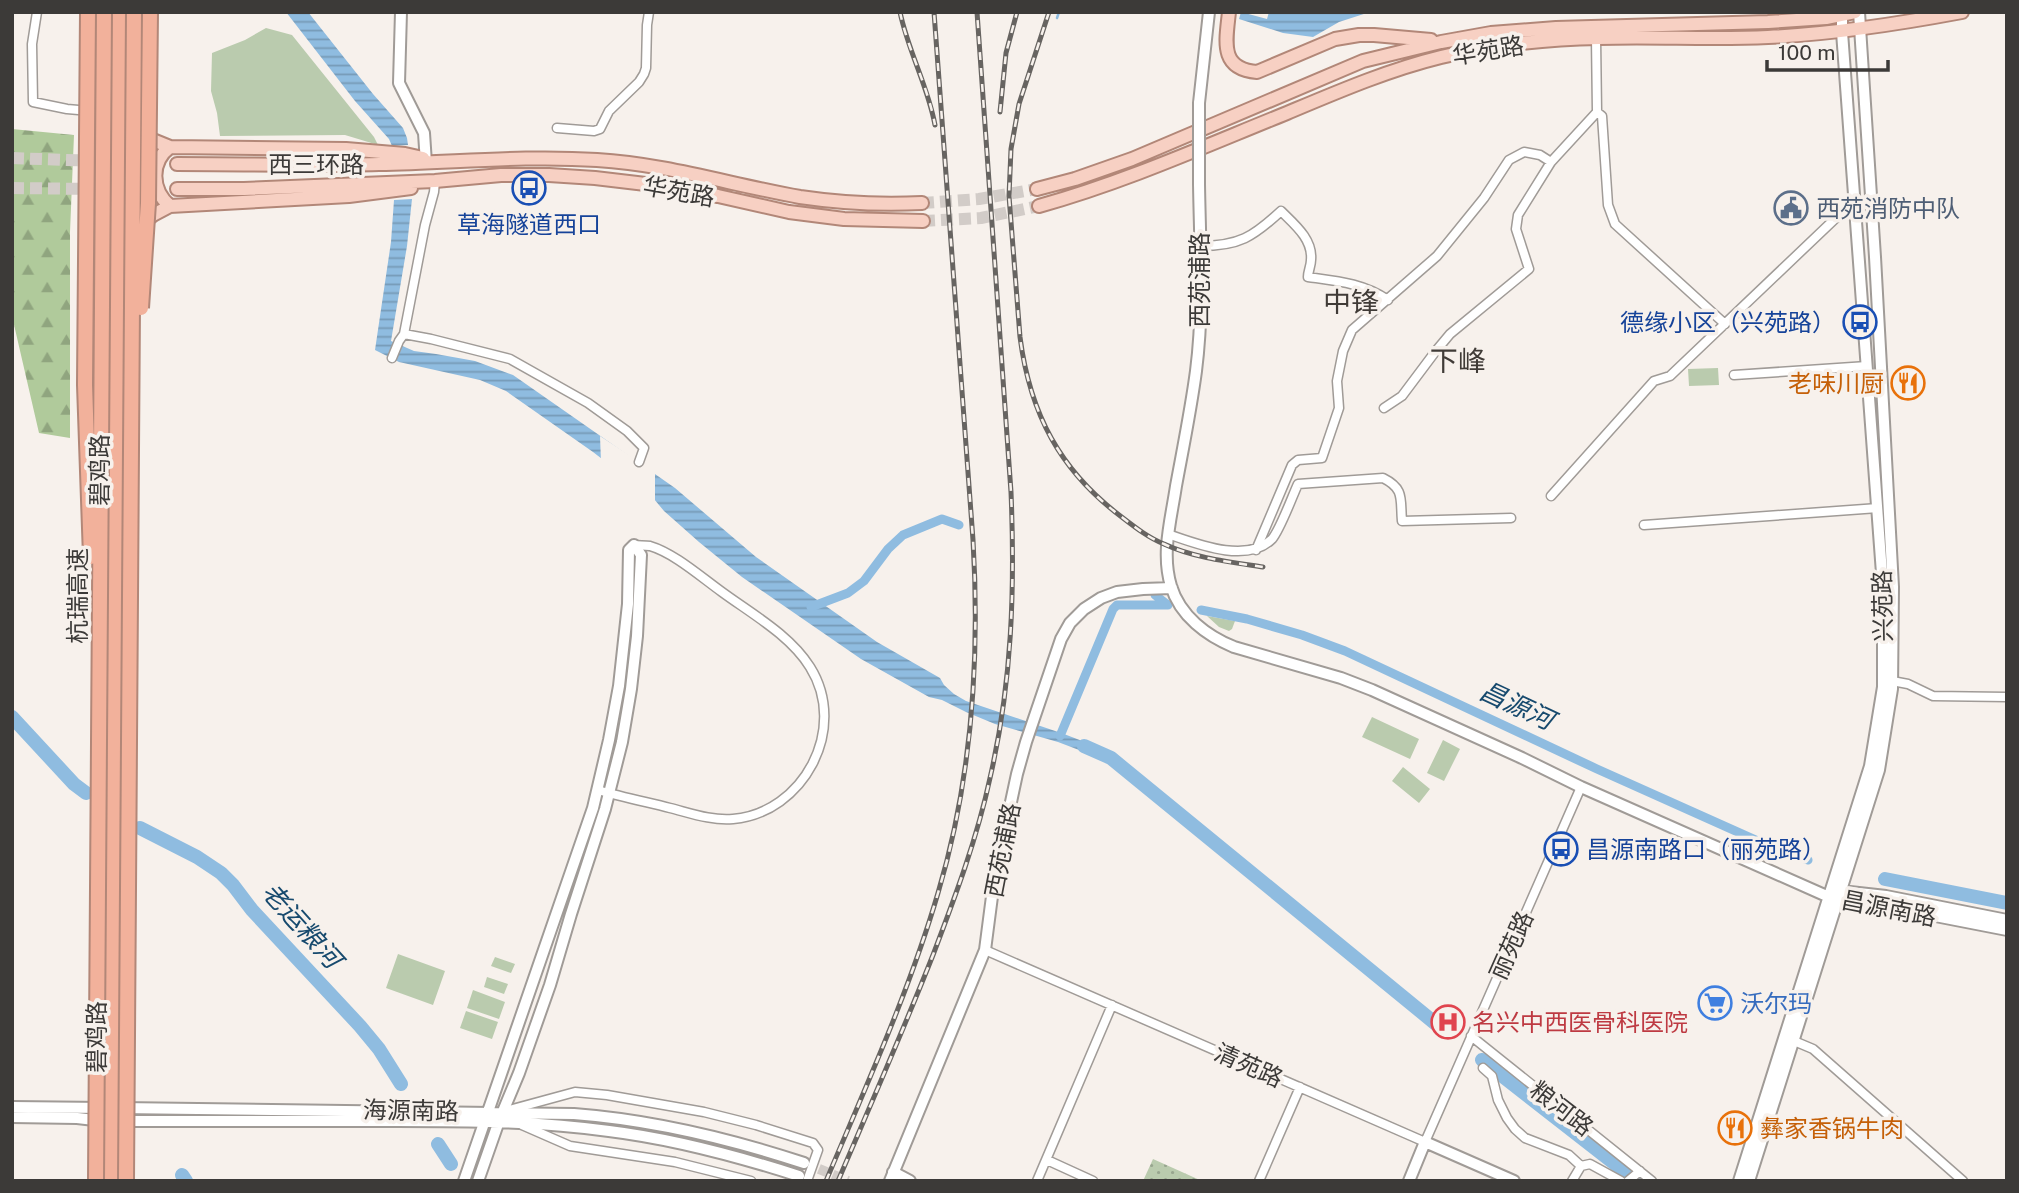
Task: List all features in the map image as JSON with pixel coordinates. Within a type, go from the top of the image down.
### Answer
[{"type":"highway","points":[[88,12],[85,384],[99,783]]},
{"type":"highway","name":"杭瑞高速","points":[[96,1181],[104,12]]},
{"type":"highway","name":"碧鸡路","points":[[111,12],[111,1114],[117,1181]]},
{"type":"highway","name":"碧鸡路","points":[[105,1181],[111,1114],[125,12]]},
{"type":"highway","points":[[126,1181],[134,12]]},
{"type":"highway","points":[[131,445],[148,204],[150,12]]},
{"type":"main road","points":[[401,12],[399,83],[424,133],[426,161],[405,154],[346,149],[170,147],[153,150],[138,157],[110,176],[153,201],[170,206],[349,196],[406,189],[435,181]]},
{"type":"main road","name":"西苑浦路","points":[[891,1177],[985,950],[994,881],[1017,774],[1061,639],[1070,623],[1084,609],[1101,598],[1117,592],[1172,588],[1167,540],[1196,370],[1199,334],[1199,103],[1209,12]]},
{"type":"main road","points":[[1229,12],[1226,44],[1228,56],[1234,65],[1243,71],[1257,72],[1335,39],[1359,35],[1441,42]]},
{"type":"main road","name":"华苑路","points":[[1040,206],[1135,176],[1379,75],[1492,47],[1596,38],[1767,37],[1842,32],[1962,12]]},
{"type":"main road","name":"华苑路","points":[[1037,189],[1132,159],[1363,61],[1441,42],[1490,33],[1556,28],[1826,19],[1850,13]]},
{"type":"main road","name":"兴苑路","points":[[1739,1181],[1879,770],[1892,681],[1893,587],[1861,29],[1850,13]]},
{"type":"main road","name":"兴苑路","points":[[1749,1181],[1794,1041],[1836,896],[1870,766],[1883,687],[1884,587],[1842,32],[1850,13]]},
{"type":"main road","points":[[124,121],[138,133],[170,147]]},
{"type":"main road","points":[[170,147],[158,159],[157,176],[158,192],[170,206]]},
{"type":"main road","name":"华苑路","points":[[426,161],[552,158],[598,160],[659,167],[800,197],[848,202],[922,203]]},
{"type":"main road","name":"西三环路","points":[[177,164],[377,164],[426,161]]},
{"type":"main road","name":"华苑路","points":[[435,181],[502,175],[595,178],[692,192],[789,212],[844,219],[923,221]]},
{"type":"main road","name":"西三环路","points":[[177,189],[435,181]]},
{"type":"main road","points":[[123,244],[138,226],[170,206]]},
{"type":"main road","points":[[464,1181],[598,790],[618,695],[628,604],[629,550],[634,545],[641,555],[637,636],[627,716],[609,793],[550,985],[478,1181]]},
{"type":"main road","points":[[1172,588],[1178,601],[1195,623],[1219,641],[1372,690],[1786,879],[1836,896]]},
{"type":"main road","name":"昌源南路","points":[[1836,896],[1886,896],[2007,920]]},
{"type":"main road","name":"昌源南路","points":[[1836,896],[2007,930]]},
{"type":"main road","name":"海源南路","points":[[12,1107],[111,1114],[600,1116],[722,1138],[804,1163]]},
{"type":"main road","name":"海源南路","points":[[12,1117],[77,1118],[111,1114]]},
{"type":"main road","name":"海源南路","points":[[502,1116],[516,1122],[610,1131],[686,1144],[751,1160],[803,1179]]},
{"type":"main road","name":"丽苑路","points":[[1409,1181],[1425,1142]]},
{"type":"main road","name":"清苑路","points":[[1425,1142],[1514,1181]]},
{"type":"main road","points":[[891,1177],[910,1181]]},
{"type":"street","points":[[37,12],[32,44],[33,102],[66,109],[111,112]]},
{"type":"street","points":[[557,128],[600,130],[610,111],[639,82],[646,68],[649,12]]},
{"type":"street","points":[[1384,408],[1402,396],[1450,334],[1529,268],[1516,229],[1518,215],[1551,162],[1597,112],[1596,38]]},
{"type":"street","points":[[1597,112],[1602,116],[1608,205],[1615,224],[1724,324]]},
{"type":"street","points":[[1256,550],[1292,465],[1298,460],[1322,458],[1339,408],[1337,382],[1343,351],[1352,330],[1437,256],[1484,198],[1509,160],[1524,152],[1540,155],[1551,162]]},
{"type":"street","points":[[392,358],[401,337],[435,181]]},
{"type":"street","points":[[1200,246],[1235,243],[1259,231],[1281,211],[1303,234],[1309,246],[1311,260],[1308,278],[1353,284],[1374,290],[1388,300]]},
{"type":"street","points":[[1551,496],[1654,381],[1670,376],[1839,215],[1855,212]]},
{"type":"street","points":[[401,337],[431,339],[510,359],[588,404],[627,431],[644,449],[639,462]]},
{"type":"street","points":[[1734,375],[1867,366]]},
{"type":"street","points":[[1167,540],[1244,552],[1256,550],[1273,538],[1298,484],[1383,478],[1399,490],[1402,521],[1511,518]]},
{"type":"street","points":[[1644,525],[1878,508]]},
{"type":"street","points":[[598,790],[710,818],[732,819],[752,815],[771,807],[800,784],[810,771],[823,732],[824,711],[818,682],[797,650],[676,559],[650,547],[634,545]]},
{"type":"street","points":[[1892,681],[1908,684],[1933,696],[2007,697]]},
{"type":"street","name":"丽苑路","points":[[1425,1142],[1581,787]]},
{"type":"street","name":"清苑路","points":[[985,950],[1425,1142]]},
{"type":"street","points":[[1037,1181],[1112,1005]]},
{"type":"street","name":"粮河路","points":[[1471,1036],[1652,1181]]},
{"type":"street","points":[[1794,1041],[1812,1049],[1963,1181]]},
{"type":"street","points":[[1483,1068],[1492,1076],[1498,1100],[1515,1129],[1525,1138],[1569,1155],[1581,1166]]},
{"type":"street","points":[[1259,1181],[1300,1087]]},
{"type":"street","points":[[502,1116],[575,1092],[641,1100],[704,1112],[813,1143],[818,1150],[803,1179]]},
{"type":"street","points":[[516,1122],[569,1146],[675,1161],[751,1181]]},
{"type":"street","points":[[1047,1160],[1093,1181]]},
{"type":"street","points":[[1572,1181],[1581,1166],[1590,1164],[1621,1181]]},
{"type":"street","points":[[1628,1181],[1640,1171]]},
{"type":"green space","points":[[266,28],[292,35],[378,145],[345,135],[220,136],[211,91],[212,53]]},
{"type":"green space","points":[[12,129],[74,135],[70,232],[70,438],[39,433],[12,316]]},
{"type":"green space","points":[[1718,368],[1719,385],[1689,386],[1688,369]]},
{"type":"green space","points":[[1207,616],[1235,621],[1229,631],[1219,627]]},
{"type":"green space","points":[[1372,717],[1419,739],[1410,759],[1362,737]]},
{"type":"green space","points":[[1443,740],[1460,749],[1444,781],[1427,773]]},
{"type":"green space","points":[[1403,767],[1430,789],[1419,803],[1392,781]]},
{"type":"green space","points":[[398,954],[445,971],[433,1005],[386,988]]},
{"type":"green space","points":[[495,957],[515,964],[511,973],[491,966]]},
{"type":"green space","points":[[487,977],[508,984],[504,994],[484,987]]},
{"type":"green space","points":[[473,990],[505,1002],[499,1019],[467,1008]]},
{"type":"green space","points":[[466,1011],[498,1022],[492,1039],[460,1028]]},
{"type":"green space","points":[[1153,1159],[1202,1181],[1143,1181]]},
{"type":"water","points":[[286,12],[308,12],[403,128],[408,145],[392,146]]},
{"type":"water","points":[[1241,12],[1267,19],[1269,12],[1370,12],[1339,22],[1313,37],[1283,33],[1239,19]]},
{"type":"water","points":[[412,199],[391,341],[414,351],[475,361],[513,375],[675,488],[756,557],[877,642],[940,678],[954,694],[966,701],[1103,749],[1100,758],[1058,742],[995,724],[942,700],[929,697],[861,659],[742,577],[664,511],[654,499],[506,391],[480,380],[399,362],[375,350],[391,242],[394,200]]},
{"type":"pier","points":[[600,436],[655,472],[655,503],[601,462]]},
{"type":"waterway","points":[[1057,18],[1059,12]]},
{"type":"waterway","points":[[811,607],[848,593],[864,581],[888,549],[903,535],[942,519],[959,525]]},
{"type":"waterway","points":[[1155,595],[1168,605]]},
{"type":"waterway","name":"昌源河","points":[[1060,736],[1113,609],[1117,605],[1168,605]]},
{"type":"waterway","name":"昌源河","points":[[1201,610],[1247,619],[1345,651],[1597,769],[1780,851],[1808,860]]},
{"type":"waterway","name":"老运粮河","points":[[12,717],[74,784],[86,793]]},
{"type":"waterway","points":[[1084,746],[1111,758],[1436,1024]]},
{"type":"waterway","name":"老运粮河","points":[[140,828],[197,857],[221,873],[360,1026],[379,1049],[401,1084]]},
{"type":"waterway","name":"昌源河","points":[[1885,879],[2007,903]]},
{"type":"waterway","points":[[1482,1060],[1637,1181]]},
{"type":"waterway","name":"老运粮河","points":[[438,1144],[451,1164]]},
{"type":"waterway","name":"老运粮河","points":[[182,1175],[186,1181]]},
{"type":"tunnel","points":[[12,158],[96,161]]},
{"type":"tunnel","points":[[12,188],[96,189]]},
{"type":"tunnel","points":[[922,203],[979,199],[1037,189]]},
{"type":"tunnel","points":[[923,221],[981,218],[1039,206]]},
{"type":"tunnel","points":[[805,1163],[848,1181]]},
{"type":"railway","points":[[900,12],[935,125]]},
{"type":"railway","points":[[826,1181],[886,1038],[927,930],[950,850],[966,763],[971,718],[975,629],[973,540],[934,12]]},
{"type":"railway","points":[[838,1181],[922,983],[965,868],[990,778],[1003,707],[1012,600],[1011,492],[977,12]]},
{"type":"railway","points":[[1000,112],[1006,53],[1017,12]]},
{"type":"railway","points":[[1049,12],[1019,104],[1011,149],[1009,196],[1020,337],[1031,391],[1040,416],[1065,460],[1082,481],[1101,500],[1143,532],[1158,542],[1187,553],[1263,567]]},
{"type":"place","name":"草海隧道西口","points":[[529,188]]},
{"type":"place","name":"西苑消防中队","points":[[1791,208]]},
{"type":"place","name":"德缘小区（兴苑路）","points":[[1860,322]]},
{"type":"place","name":"老味川厨","points":[[1908,383]]},
{"type":"place","name":"昌源南路口（丽苑路）","points":[[1561,849]]},
{"type":"place","name":"沃尔玛","points":[[1715,1003]]},
{"type":"place","name":"名兴中西医骨科医院","points":[[1448,1022]]},
{"type":"place","name":"彝家香锅牛肉","points":[[1735,1128]]},
{"type":"district","name":"中锋","points":[[1351,301]]},
{"type":"district","name":"下峰","points":[[1458,360]]}]
